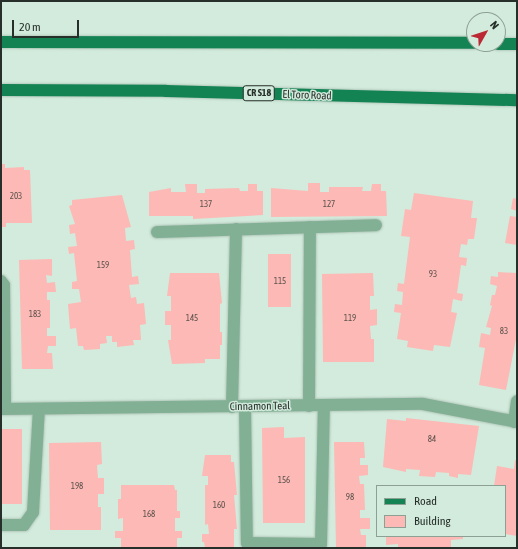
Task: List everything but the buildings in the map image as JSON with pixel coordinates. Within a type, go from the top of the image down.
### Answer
[{"type":"main road","points":[[1,42],[466,43]]},
{"type":"main road","points":[[506,44],[517,44]]},
{"type":"main road","name":"El Toro Road","points":[[1,90],[166,91],[517,100]]},
{"type":"street","points":[[157,232],[376,225]]},
{"type":"street","points":[[309,406],[310,227]]},
{"type":"street","points":[[232,407],[236,229]]},
{"type":"street","points":[[1,281],[4,285],[3,409]]},
{"type":"street","points":[[515,422],[517,401]]},
{"type":"street","name":"Cinnamon Teal","points":[[3,409],[423,404],[515,422]]},
{"type":"street","points":[[245,406],[246,542],[321,544],[324,406]]},
{"type":"street","points":[[1,525],[24,525],[34,512],[39,409]]}]
